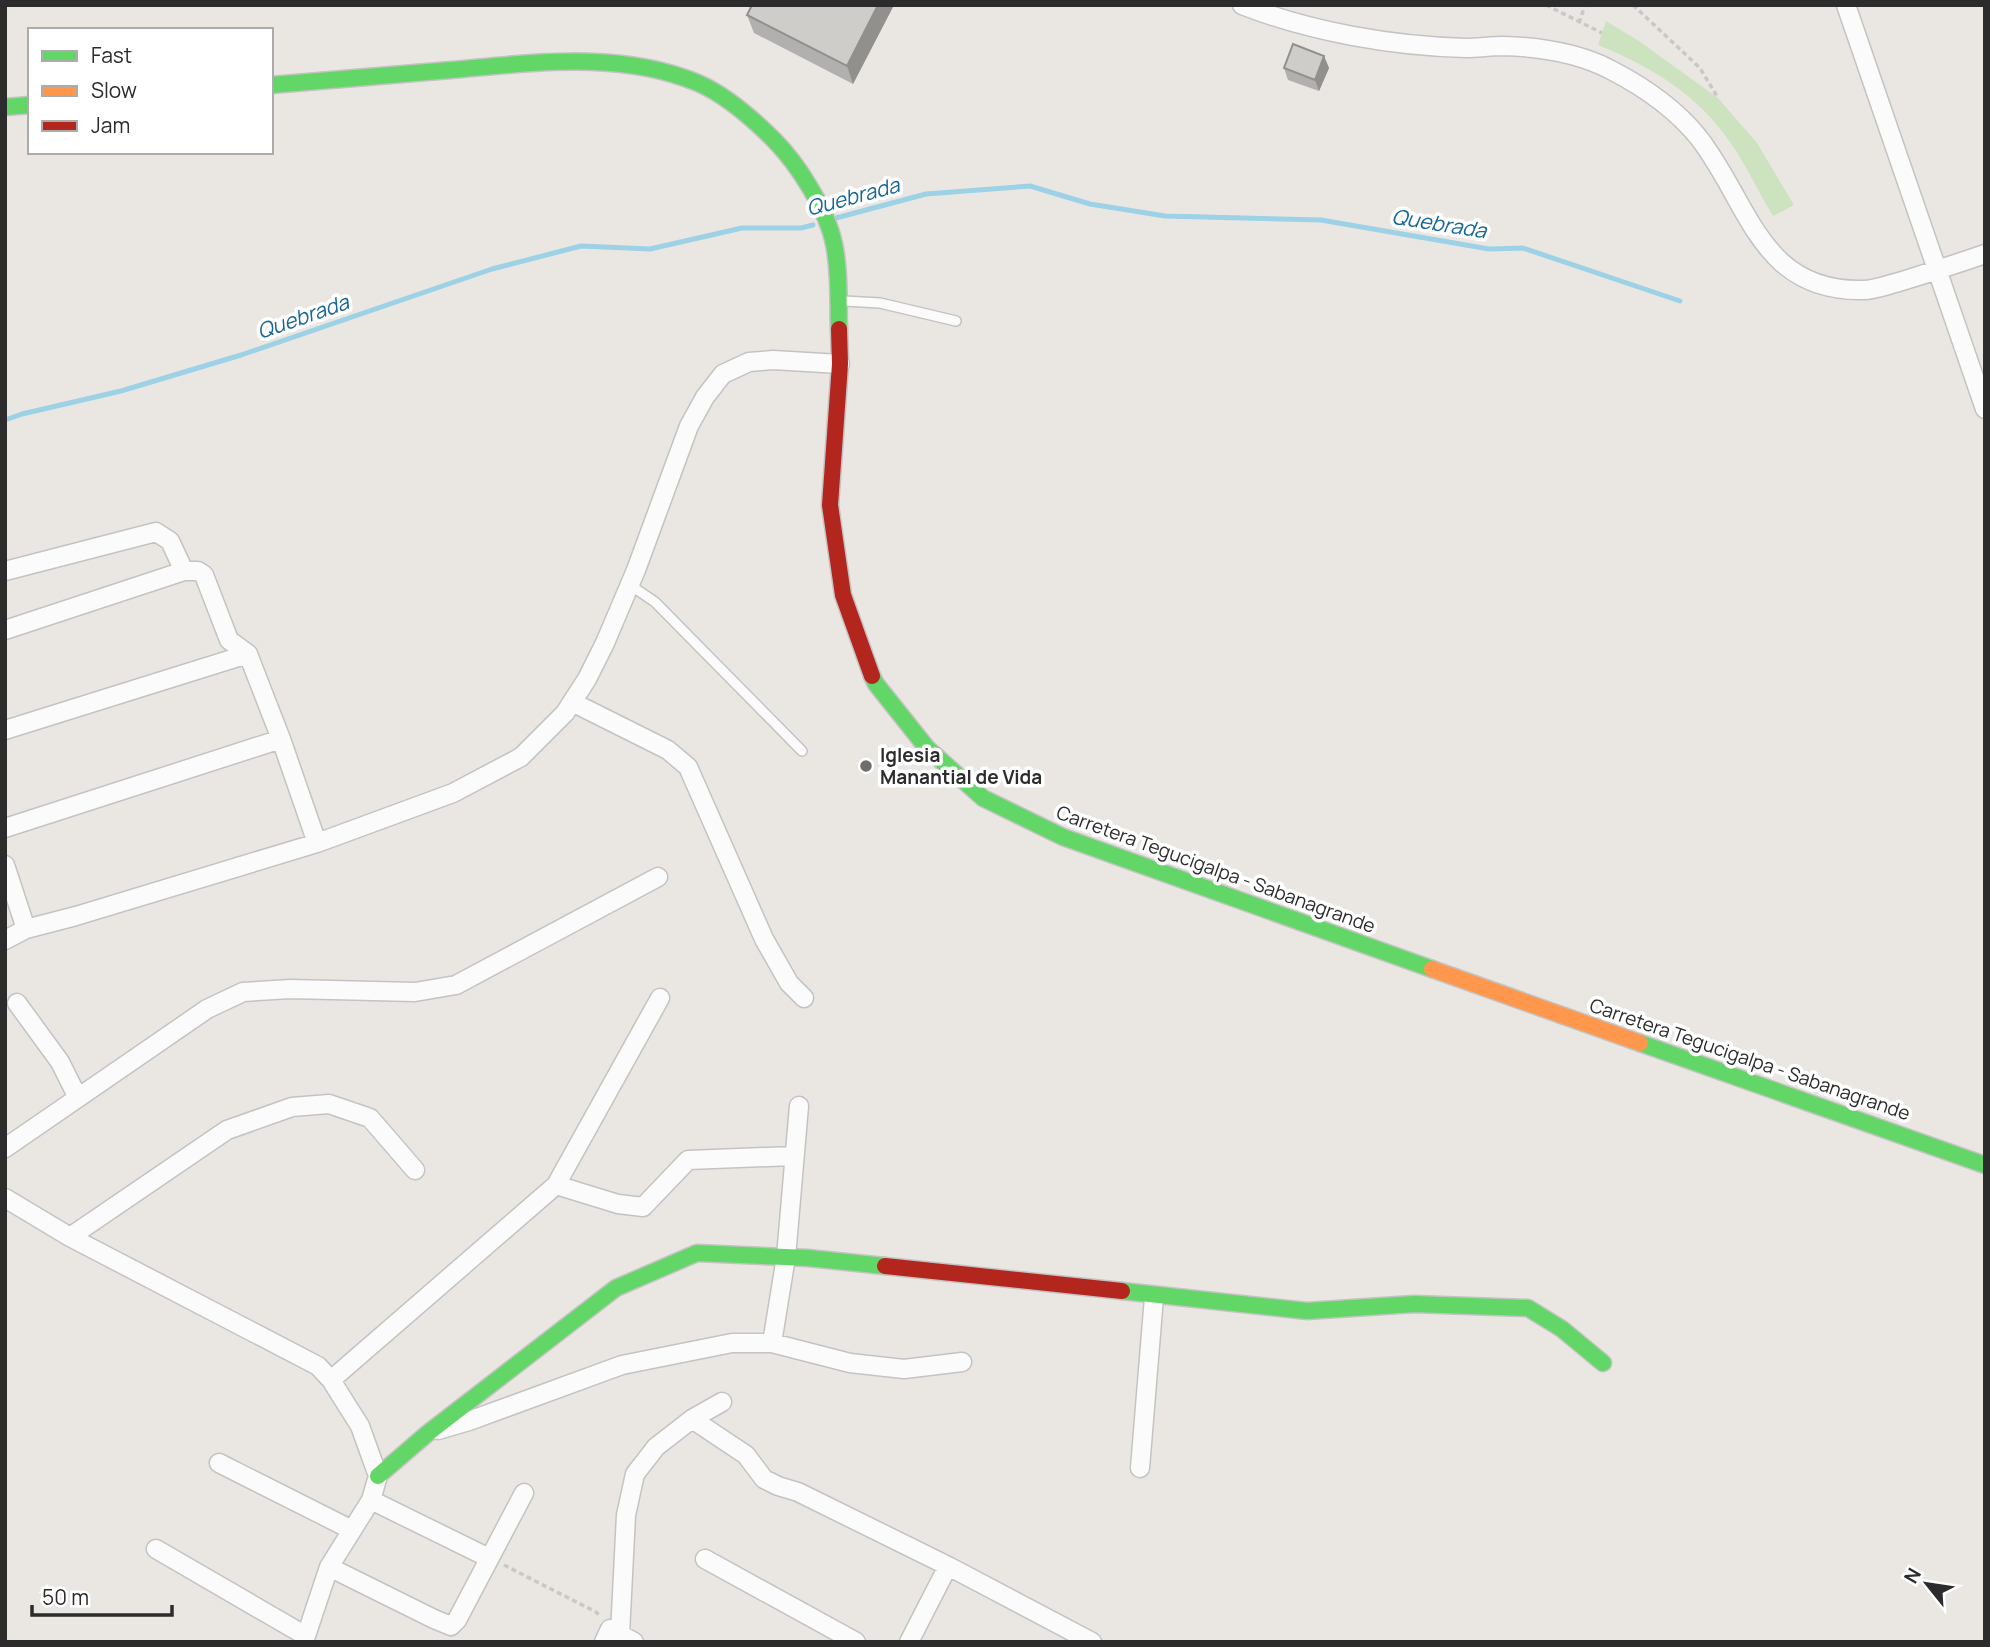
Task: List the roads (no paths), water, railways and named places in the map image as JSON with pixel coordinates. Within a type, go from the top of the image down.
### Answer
[{"type":"main road","name":"Carretera Tegucigalpa - Sabanagrande","points":[[273,85],[534,63],[603,61],[652,69],[698,83],[730,102],[758,124],[790,156],[813,192],[834,243],[839,300],[840,364],[830,505],[843,595],[858,641],[876,684],[927,748],[983,798],[1063,837],[1133,863],[1985,1165]]},
{"type":"main road","points":[[5,107],[28,105]]},
{"type":"main road","points":[[378,1476],[428,1433],[616,1288],[697,1253],[786,1257],[1307,1311],[1414,1304],[1528,1308],[1562,1329],[1603,1363]]},
{"type":"street","points":[[1242,5],[1308,27],[1352,36],[1465,48],[1503,46],[1536,49],[1572,55],[1608,68],[1640,85],[1669,107],[1698,136],[1765,246],[1783,265],[1806,281],[1829,288],[1865,290],[1985,254]]},
{"type":"street","points":[[1846,5],[1985,409]]},
{"type":"street","points":[[5,940],[26,929],[317,843],[453,793],[521,757],[565,713],[605,643],[630,585],[689,426],[705,397],[723,374],[749,362],[773,360],[840,364]]},
{"type":"street","points":[[5,571],[156,532],[170,541],[184,571]]},
{"type":"street","points":[[5,631],[184,571],[198,571],[204,575],[229,640],[238,644],[248,654],[282,739],[317,843]]},
{"type":"street","points":[[5,730],[248,654]]},
{"type":"street","points":[[572,702],[668,750],[688,767],[709,811],[732,872],[764,939],[789,983],[804,998]]},
{"type":"street","points":[[5,828],[282,739]]},
{"type":"street","points":[[5,865],[26,929]]},
{"type":"street","points":[[5,1148],[207,1009],[243,992],[290,989],[415,992],[456,985],[658,877]]},
{"type":"street","points":[[331,1380],[556,1185],[660,998]]},
{"type":"street","points":[[17,1003],[60,1062],[78,1098]]},
{"type":"street","points":[[70,1237],[227,1130],[292,1107],[329,1104],[370,1118],[415,1170]]},
{"type":"street","points":[[772,1343],[786,1257],[799,1106]]},
{"type":"street","points":[[556,1185],[618,1204],[643,1207],[688,1160],[793,1156]]},
{"type":"street","points":[[5,1198],[70,1237],[318,1366],[331,1380],[360,1426],[378,1476],[372,1500],[330,1567],[305,1639],[156,1549]]},
{"type":"street","points":[[1140,1468],[1154,1297]]},
{"type":"street","points":[[428,1433],[469,1421],[622,1365],[732,1343],[772,1343],[850,1363],[904,1369],[962,1362]]},
{"type":"street","points":[[617,1636],[626,1515],[635,1474],[656,1447],[692,1419],[722,1402]]},
{"type":"street","points":[[692,1419],[746,1455],[764,1479],[799,1492],[948,1566],[1092,1642]]},
{"type":"street","points":[[219,1463],[352,1530]]},
{"type":"street","points":[[330,1567],[451,1626],[457,1620],[524,1493]]},
{"type":"street","points":[[372,1500],[489,1558]]},
{"type":"street","points":[[705,1559],[856,1642]]},
{"type":"street","points":[[909,1642],[948,1566]]},
{"type":"lane","points":[[839,300],[880,303],[956,321]]},
{"type":"lane","points":[[630,585],[654,602],[802,751]]},
{"type":"waterway","name":"Quebrada","points":[[836,218],[926,194],[1030,186],[1090,204],[1165,216],[1321,220],[1489,249],[1523,248],[1680,301]]},
{"type":"waterway","name":"Quebrada","points":[[5,420],[121,391],[241,355],[492,269],[581,246],[650,249],[742,228],[801,228],[813,225]]},
{"type":"place","name":"Iglesia Manantial de Vida","points":[[866,766]]}]
